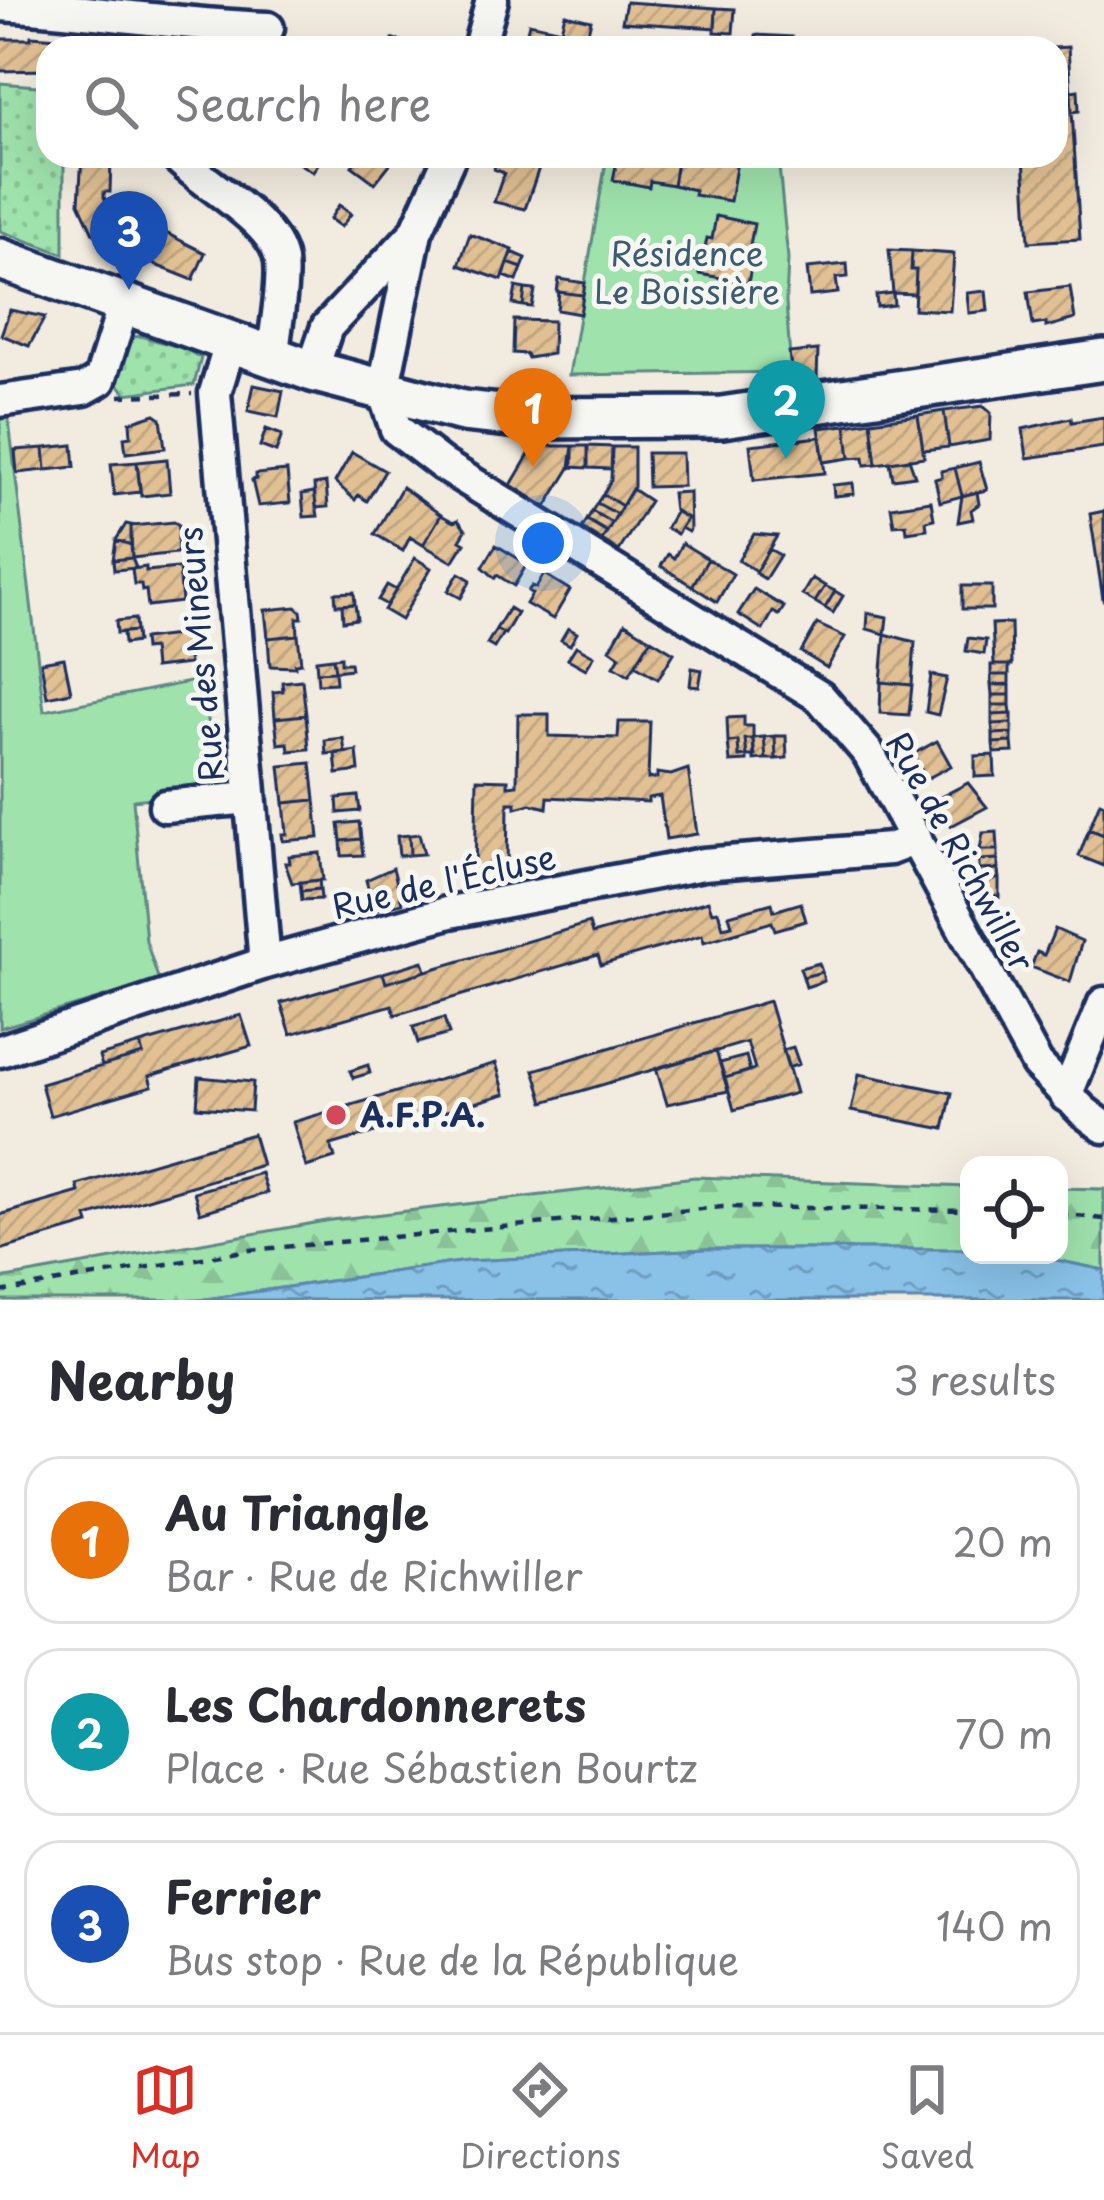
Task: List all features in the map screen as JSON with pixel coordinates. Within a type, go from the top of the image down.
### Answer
[{"type":"main road","points":[[0,260],[382,391],[463,411],[530,418],[702,418],[783,410],[1104,360]]},
{"type":"street","points":[[482,36],[492,0]]},
{"type":"street","points":[[0,5],[93,10],[171,24],[268,28]]},
{"type":"street","name":"Rue des Mineurs","points":[[187,168],[262,226],[281,259],[248,347],[215,393],[265,963]]},
{"type":"street","points":[[382,391],[416,232],[445,168]]},
{"type":"street","points":[[312,370],[327,327],[416,232]]},
{"type":"street","points":[[0,400],[84,389],[100,380],[124,304]]},
{"type":"street","name":"Rue de Richwiller","points":[[382,391],[396,429],[443,465],[820,697],[869,754],[1037,1064],[1066,1096],[1104,1126]]},
{"type":"street","points":[[165,806],[250,798]]},
{"type":"street","name":"Rue de l'Écluse","points":[[0,1051],[265,963],[450,912],[703,863],[890,849],[916,839]]},
{"type":"street","points":[[1066,1096],[1104,1004]]},
{"type":"path","points":[[84,389],[112,396],[215,393]]},
{"type":"path","points":[[0,1292],[250,1250],[651,1214],[723,1208],[960,1210]]},
{"type":"path","points":[[1068,1215],[1104,1219]]},
{"type":"green space","points":[[0,83],[36,86],[36,168],[64,168],[64,254],[0,231]]},
{"type":"green space","name":"Résidence Le Boissière","points":[[605,168],[779,168],[791,372],[569,375]]},
{"type":"green space","points":[[140,336],[201,358],[194,385],[126,394],[118,384],[129,338]]},
{"type":"green space","points":[[8,413],[44,711],[204,679],[215,791],[133,800],[146,941],[159,981],[0,1028],[0,415]]},
{"type":"green space","points":[[695,1177],[960,1187],[960,1249],[707,1249],[467,1261],[199,1300],[0,1300],[0,1279],[331,1220]]},
{"type":"green space","points":[[1068,1188],[1104,1189],[1104,1270],[1068,1263]]},
{"type":"water","points":[[707,1249],[960,1249],[960,1264],[1068,1263],[1104,1270],[1104,1300],[199,1300],[467,1261]]},
{"type":"building","points":[[626,2],[716,8],[715,28],[622,22]]},
{"type":"building","points":[[716,8],[735,9],[733,33],[715,32]]},
{"type":"building","points":[[565,14],[591,20],[587,36],[526,36],[529,23],[561,30]]},
{"type":"building","points":[[36,36],[36,70],[0,71],[0,39]]},
{"type":"building","points":[[1068,47],[1080,239],[1029,242],[1025,168],[1068,168]]},
{"type":"building","points":[[1078,90],[1079,111],[1072,112],[1071,91]]},
{"type":"building","points":[[81,168],[111,168],[110,192],[104,192],[104,197],[118,221],[123,224],[126,218],[156,228],[205,253],[193,280],[115,249],[93,233],[79,203]]},
{"type":"building","points":[[355,168],[387,168],[375,183]]},
{"type":"building","points":[[539,168],[525,209],[494,202],[504,173],[494,169]]},
{"type":"building","points":[[616,168],[676,168],[673,185],[650,181],[649,187],[613,180]]},
{"type":"building","points":[[676,168],[736,168],[730,201],[694,195],[695,190],[673,185]]},
{"type":"building","points":[[339,205],[351,214],[341,227],[330,219]]},
{"type":"building","points":[[716,216],[754,224],[748,283],[700,274]]},
{"type":"building","points":[[470,234],[513,250],[502,280],[459,265]]},
{"type":"building","points":[[889,250],[912,251],[915,294],[893,293]]},
{"type":"building","points":[[912,251],[954,254],[950,311],[914,309]]},
{"type":"building","points":[[512,252],[526,258],[522,268],[508,263]]},
{"type":"building","points":[[508,263],[522,268],[517,281],[504,276]]},
{"type":"building","points":[[847,264],[848,277],[836,278],[838,293],[810,296],[807,268]]},
{"type":"building","points":[[559,279],[585,283],[583,295],[557,292]]},
{"type":"building","points":[[516,287],[525,289],[523,306],[513,304]]},
{"type":"building","points":[[1070,287],[1075,319],[1046,327],[1046,323],[1033,325],[1028,292]]},
{"type":"building","points":[[525,289],[535,290],[532,307],[523,306]]},
{"type":"building","points":[[986,291],[988,311],[969,313],[967,293]]},
{"type":"building","points":[[559,292],[583,295],[580,314],[557,310]]},
{"type":"building","points":[[893,293],[894,305],[877,307],[876,295]]},
{"type":"building","points":[[10,310],[45,317],[29,346],[1,335]]},
{"type":"building","points":[[514,320],[553,321],[552,354],[528,358],[513,353]]},
{"type":"building","points":[[818,350],[817,379],[793,382],[789,353]]},
{"type":"building","points":[[254,385],[283,391],[278,417],[248,411]]},
{"type":"building","points":[[983,406],[991,413],[990,440],[949,447],[944,411]]},
{"type":"building","points":[[944,411],[949,447],[923,450],[918,415]]},
{"type":"building","points":[[155,414],[161,418],[165,448],[126,453],[124,437],[131,436],[130,422]]},
{"type":"building","points":[[918,415],[924,457],[876,464],[871,421]]},
{"type":"building","points":[[1104,417],[1104,447],[1027,458],[1023,429],[1071,418],[1072,422]]},
{"type":"building","points":[[871,421],[876,464],[865,465],[864,457],[850,458],[846,425]]},
{"type":"building","points":[[846,425],[850,458],[824,462],[819,428]]},
{"type":"building","points":[[266,429],[282,435],[276,452],[260,446]]},
{"type":"building","points":[[820,437],[825,473],[754,480],[750,445]]},
{"type":"building","points":[[73,445],[75,467],[46,470],[44,448]]},
{"type":"building","points":[[540,446],[573,446],[573,463],[546,507],[511,485],[531,451]]},
{"type":"building","points":[[573,446],[588,446],[588,468],[570,467]]},
{"type":"building","points":[[588,446],[612,447],[611,469],[588,468]]},
{"type":"building","points":[[612,447],[634,447],[634,487],[622,506],[603,494],[611,480]]},
{"type":"building","points":[[44,448],[46,470],[17,473],[15,450]]},
{"type":"building","points":[[352,452],[385,471],[367,501],[358,495],[355,500],[335,482]]},
{"type":"building","points":[[647,453],[682,453],[683,486],[648,487]]},
{"type":"building","points":[[167,459],[170,493],[141,496],[137,462]]},
{"type":"building","points":[[909,459],[915,476],[893,479],[890,462]]},
{"type":"building","points":[[137,462],[140,492],[114,495],[111,464]]},
{"type":"building","points":[[979,462],[987,490],[962,496],[955,468]]},
{"type":"building","points":[[955,468],[962,496],[940,502],[935,479],[942,477],[941,471]]},
{"type":"building","points":[[287,471],[290,503],[258,506],[252,480],[256,474]]},
{"type":"building","points":[[326,483],[328,507],[316,508],[314,485]]},
{"type":"building","points":[[853,483],[854,494],[834,496],[833,485]]},
{"type":"building","points":[[402,487],[441,515],[423,545],[410,537],[403,551],[375,534]]},
{"type":"building","points":[[632,489],[650,501],[619,551],[602,540]]},
{"type":"building","points":[[314,492],[318,516],[304,517],[302,494]]},
{"type":"building","points":[[689,492],[688,532],[681,528],[687,518],[674,511],[672,493]]},
{"type":"building","points":[[977,492],[979,504],[971,510],[973,519],[958,522],[962,496]]},
{"type":"building","points":[[603,494],[622,506],[617,514],[597,503]]},
{"type":"building","points":[[931,501],[934,519],[926,521],[927,529],[907,532],[906,524],[894,525],[891,507]]},
{"type":"building","points":[[597,503],[617,514],[612,523],[592,511]]},
{"type":"building","points":[[592,511],[612,523],[607,532],[587,520]]},
{"type":"building","points":[[676,511],[687,518],[677,534],[666,528]]},
{"type":"building","points":[[1104,511],[1104,598],[1103,599],[1090,514]]},
{"type":"building","points":[[441,515],[458,520],[466,530],[460,540],[465,543],[453,562],[423,545]]},
{"type":"building","points":[[587,520],[607,532],[602,540],[582,528]]},
{"type":"building","points":[[126,524],[135,526],[131,526],[131,545],[116,540]]},
{"type":"building","points":[[179,525],[177,553],[132,558],[131,526]]},
{"type":"building","points":[[754,534],[777,536],[756,571],[738,560]]},
{"type":"building","points":[[116,540],[131,545],[132,558],[113,560]]},
{"type":"building","points":[[682,543],[708,559],[692,586],[661,566],[668,554],[674,558]]},
{"type":"building","points":[[496,545],[527,564],[514,586],[483,567]]},
{"type":"building","points":[[769,549],[780,555],[765,579],[755,573]]},
{"type":"building","points":[[132,558],[136,568],[114,570],[113,560]]},
{"type":"building","points":[[415,558],[431,568],[401,620],[384,610]]},
{"type":"building","points":[[708,559],[733,574],[717,602],[692,586]]},
{"type":"building","points":[[146,567],[146,571],[179,568],[182,602],[148,606],[146,590],[134,584],[132,569]]},
{"type":"building","points":[[459,573],[471,580],[461,598],[448,591]]},
{"type":"building","points":[[544,574],[570,590],[553,619],[526,604],[532,594],[528,591],[536,588]]},
{"type":"building","points":[[812,578],[825,586],[815,602],[802,595]]},
{"type":"building","points":[[387,585],[396,590],[387,605],[378,600]]},
{"type":"building","points":[[825,586],[835,591],[825,608],[815,602]]},
{"type":"building","points":[[962,586],[992,586],[992,609],[962,609]]},
{"type":"building","points":[[754,589],[784,607],[779,615],[773,612],[763,630],[738,614]]},
{"type":"building","points":[[835,591],[843,596],[833,613],[825,608]]},
{"type":"building","points":[[354,592],[355,604],[336,605],[335,593]]},
{"type":"building","points":[[355,604],[357,619],[343,621],[342,605]]},
{"type":"building","points":[[296,607],[302,618],[297,618],[298,635],[268,638],[265,610]]},
{"type":"building","points":[[509,608],[517,613],[505,634],[496,629]]},
{"type":"building","points":[[868,613],[887,617],[885,634],[867,629]]},
{"type":"building","points":[[135,619],[136,631],[117,633],[116,621]]},
{"type":"building","points":[[625,623],[651,639],[629,675],[614,666],[620,656],[610,649]]},
{"type":"building","points":[[1011,623],[1012,665],[994,665],[992,624]]},
{"type":"building","points":[[817,624],[845,637],[827,668],[801,652]]},
{"type":"building","points":[[568,628],[577,633],[570,645],[561,640]]},
{"type":"building","points":[[496,629],[503,633],[494,648],[487,644]]},
{"type":"building","points":[[136,631],[137,642],[124,644],[123,632]]},
{"type":"building","points":[[186,634],[189,664],[154,668],[152,648],[144,649],[143,639]]},
{"type":"building","points":[[885,634],[915,642],[912,685],[881,682]]},
{"type":"building","points":[[298,635],[301,663],[270,666],[268,638]]},
{"type":"building","points":[[968,638],[986,640],[984,654],[966,651]]},
{"type":"building","points":[[651,639],[674,653],[658,679],[635,665]]},
{"type":"building","points":[[576,646],[594,656],[586,669],[568,659]]},
{"type":"building","points":[[341,657],[341,663],[350,663],[351,669],[335,671],[333,658]]},
{"type":"building","points":[[64,658],[71,692],[47,697],[41,662]]},
{"type":"building","points":[[333,658],[335,671],[317,672],[316,660]]},
{"type":"building","points":[[991,665],[1009,665],[1009,675],[991,675]]},
{"type":"building","points":[[692,668],[702,670],[699,687],[690,686]]},
{"type":"building","points":[[335,671],[336,683],[318,684],[317,672]]},
{"type":"building","points":[[931,675],[947,678],[938,715],[926,712]]},
{"type":"building","points":[[991,675],[1009,675],[1009,684],[991,685]]},
{"type":"building","points":[[302,680],[306,715],[275,718],[273,692],[283,691],[282,682]]},
{"type":"building","points":[[881,682],[912,685],[909,715],[880,713]]},
{"type":"building","points":[[991,685],[1010,685],[1010,695],[992,695]]},
{"type":"building","points":[[992,695],[1010,695],[1010,705],[992,705]]},
{"type":"building","points":[[992,705],[1010,705],[1011,714],[992,715]]},
{"type":"building","points":[[518,714],[549,714],[549,736],[618,738],[619,722],[650,722],[648,779],[657,778],[657,773],[671,775],[688,769],[697,834],[666,839],[660,796],[648,802],[548,797],[547,808],[531,804],[516,808],[516,803],[508,803],[507,875],[475,873],[477,779],[508,780],[508,786],[517,785]]},
{"type":"building","points":[[1012,714],[1012,723],[992,724],[992,715]]},
{"type":"building","points":[[306,715],[309,749],[289,751],[288,743],[278,744],[275,718]]},
{"type":"building","points":[[744,717],[744,726],[753,726],[753,739],[745,739],[747,756],[739,757],[738,741],[728,742],[727,718]]},
{"type":"building","points":[[1012,723],[1012,733],[993,734],[992,724]]},
{"type":"building","points":[[1012,733],[1012,742],[993,743],[993,734]]},
{"type":"building","points":[[775,736],[776,759],[766,759],[764,737]]},
{"type":"building","points":[[775,736],[786,736],[787,758],[776,759]]},
{"type":"building","points":[[764,737],[766,759],[754,760],[753,738]]},
{"type":"building","points":[[343,738],[345,752],[326,754],[325,740]]},
{"type":"building","points":[[745,739],[753,739],[755,756],[747,756]]},
{"type":"building","points":[[738,741],[739,757],[747,756],[747,761],[730,762],[728,742]]},
{"type":"building","points":[[937,741],[951,766],[926,779],[913,754]]},
{"type":"building","points":[[1012,742],[1013,752],[994,753],[993,743]]},
{"type":"building","points":[[357,751],[359,771],[337,774],[335,754]]},
{"type":"building","points":[[994,755],[995,776],[975,777],[975,756]]},
{"type":"building","points":[[311,763],[315,800],[284,803],[280,766]]},
{"type":"building","points":[[968,783],[987,807],[951,826],[937,799]]},
{"type":"building","points":[[358,796],[360,811],[338,813],[337,798]]},
{"type":"building","points":[[315,800],[319,838],[283,841],[282,834],[287,834],[284,803]]},
{"type":"building","points":[[1100,802],[1104,804],[1104,835],[1089,829]]},
{"type":"building","points":[[359,822],[361,839],[341,841],[339,824]]},
{"type":"building","points":[[1089,829],[1104,835],[1104,866],[1079,856]]},
{"type":"building","points":[[997,832],[998,850],[980,850],[983,833]]},
{"type":"building","points":[[419,834],[424,854],[410,855],[409,835]]},
{"type":"building","points":[[409,835],[410,855],[399,856],[397,836]]},
{"type":"building","points":[[361,839],[363,855],[342,856],[341,841]]},
{"type":"building","points":[[979,850],[998,850],[998,859],[979,860]]},
{"type":"building","points":[[320,853],[323,880],[292,883],[285,863],[290,863],[289,856]]},
{"type":"building","points":[[998,859],[998,869],[979,870],[979,860]]},
{"type":"building","points":[[393,868],[402,903],[374,910],[366,880]]},
{"type":"building","points":[[998,869],[999,879],[979,879],[979,870]]},
{"type":"building","points":[[979,879],[999,879],[999,897],[980,890]]},
{"type":"building","points":[[319,880],[320,889],[301,891],[300,882]]},
{"type":"building","points":[[320,889],[321,899],[302,900],[301,891]]},
{"type":"building","points":[[708,901],[712,912],[718,911],[723,927],[732,925],[729,915],[772,903],[774,911],[801,903],[806,921],[775,930],[772,922],[704,942],[702,935],[601,965],[598,955],[395,1015],[392,1005],[291,1034],[281,1003],[383,973],[386,983],[589,923],[592,934]]},
{"type":"building","points":[[1055,929],[1082,941],[1070,982],[1031,967],[1037,952],[1044,955]]},
{"type":"building","points":[[423,961],[426,971],[386,983],[383,973]]},
{"type":"building","points":[[819,963],[822,972],[803,977],[800,968]]},
{"type":"building","points":[[822,972],[824,981],[806,987],[803,977]]},
{"type":"building","points":[[769,1001],[796,1093],[734,1110],[725,1078],[755,1069],[747,1042],[544,1102],[534,1070]]},
{"type":"building","points":[[241,1015],[251,1046],[149,1076],[152,1086],[50,1116],[41,1084],[143,1054],[140,1044]]},
{"type":"building","points":[[444,1018],[449,1034],[418,1043],[413,1027]]},
{"type":"building","points":[[140,1044],[143,1054],[102,1066],[99,1056]]},
{"type":"building","points":[[793,1047],[799,1064],[788,1068],[783,1050]]},
{"type":"building","points":[[716,1051],[728,1091],[667,1104],[656,1068]]},
{"type":"building","points":[[746,1056],[750,1071],[725,1078],[720,1063]]},
{"type":"building","points":[[496,1063],[505,1094],[331,1145],[335,1158],[306,1167],[293,1122]]},
{"type":"building","points":[[368,1065],[370,1073],[353,1078],[350,1071]]},
{"type":"building","points":[[859,1074],[952,1093],[944,1129],[851,1111]]},
{"type":"building","points":[[199,1077],[253,1082],[251,1111],[197,1107]]},
{"type":"building","points":[[253,1134],[262,1165],[87,1217],[89,1224],[0,1250],[0,1215],[79,1192],[77,1185]]},
{"type":"building","points":[[261,1173],[267,1193],[200,1213],[194,1192]]},
{"type":"place","name":"Ferrier","points":[[129,290]]},
{"type":"place","name":"Les Chardonnerets","points":[[786,459]]},
{"type":"place","name":"Au Triangle","points":[[533,467]]},
{"type":"place","name":"A.F.P.A.","points":[[336,1115]]}]
